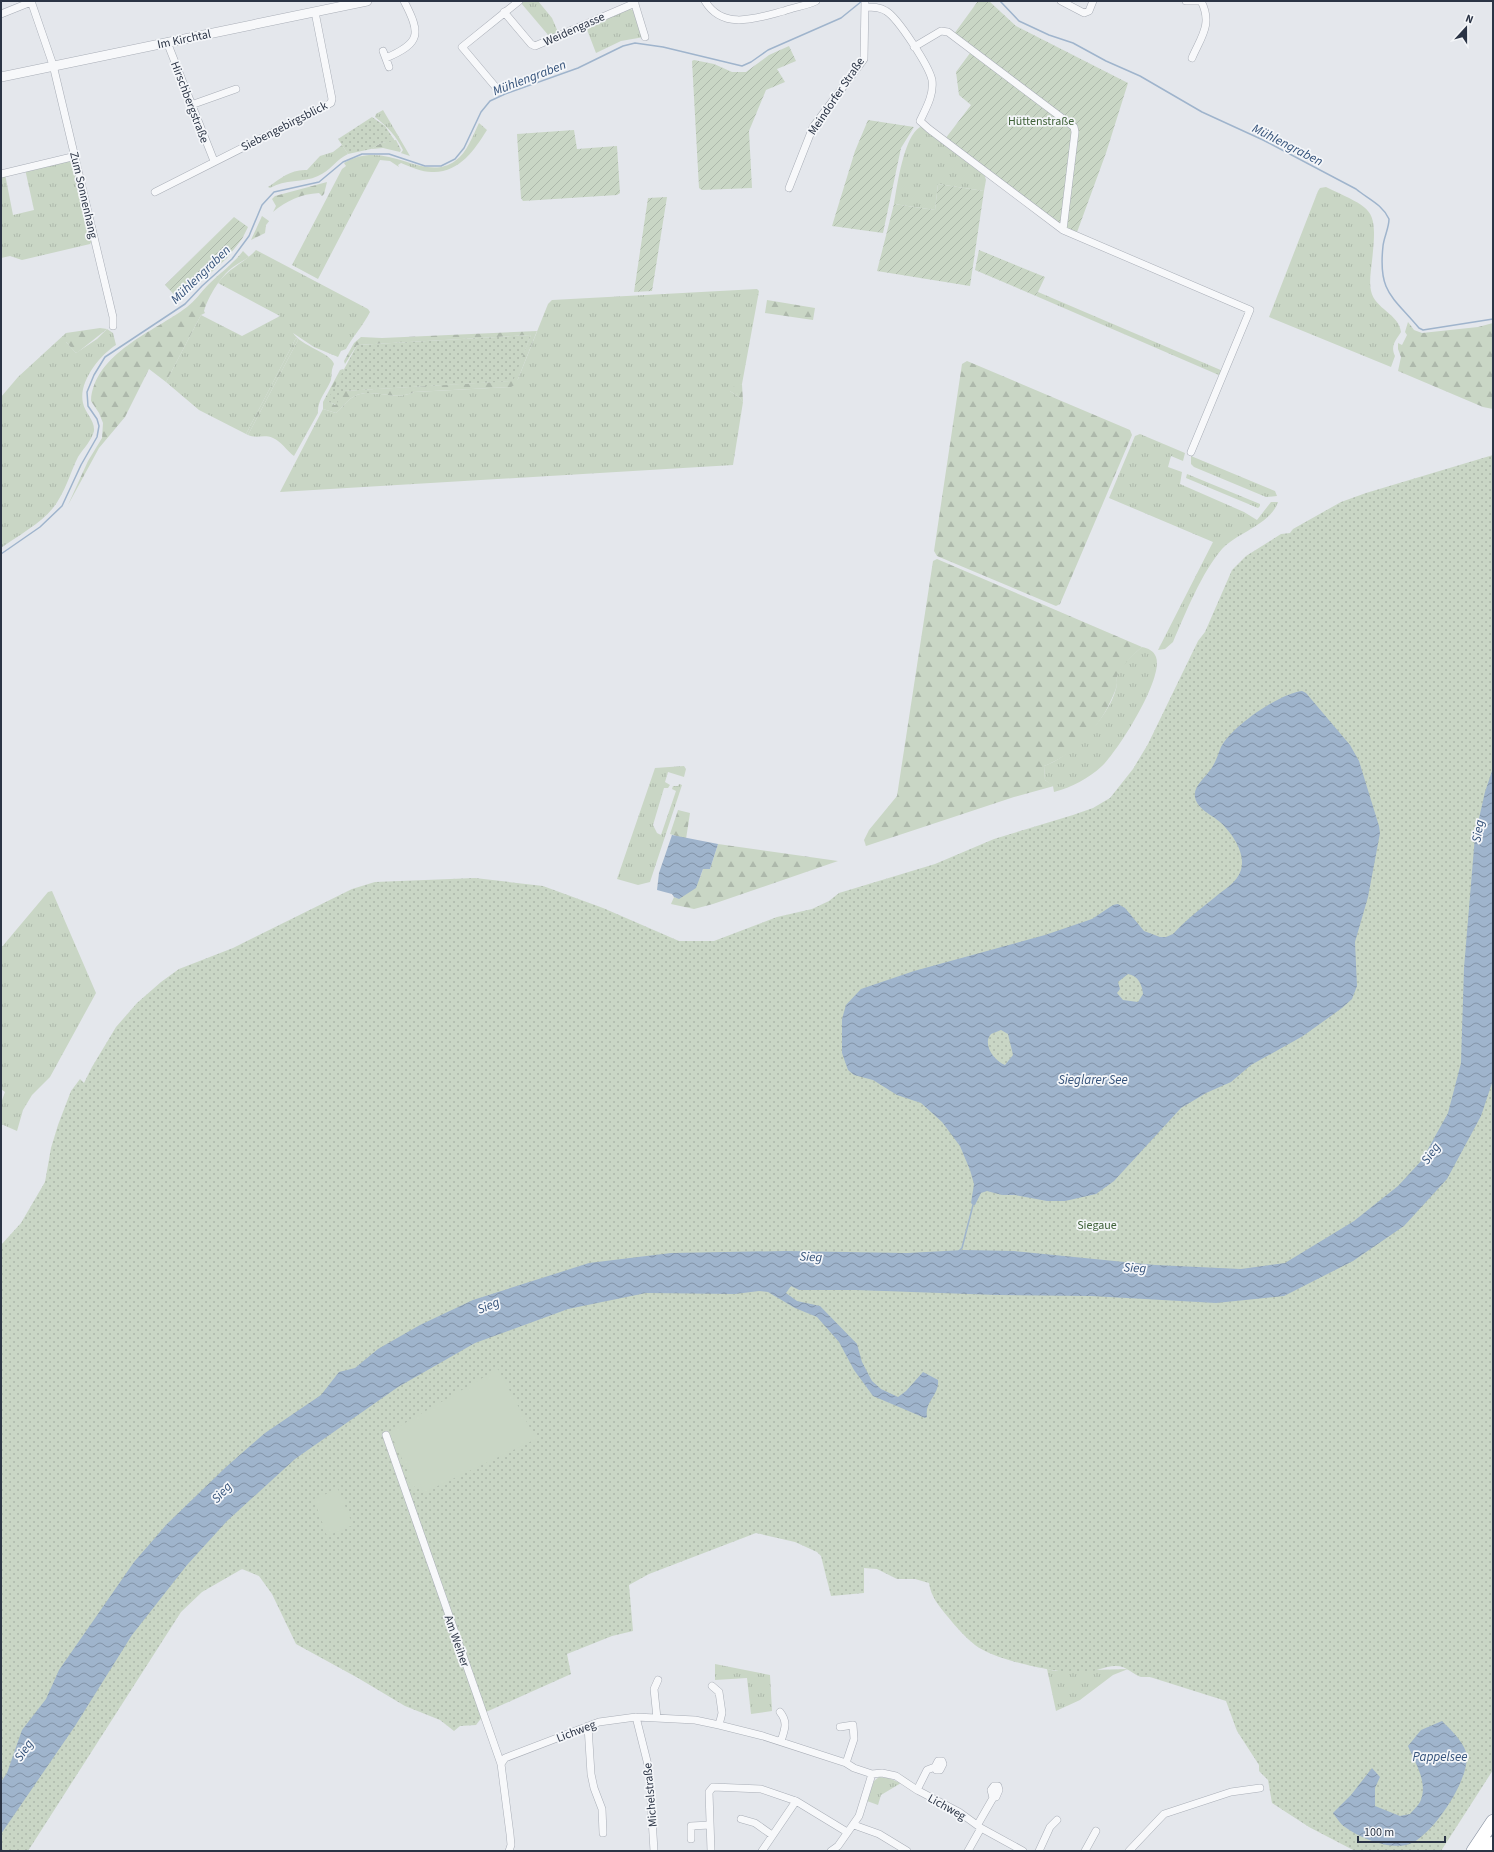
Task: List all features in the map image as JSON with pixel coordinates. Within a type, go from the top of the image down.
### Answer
[{"type":"highway","points":[[1473,1851],[1493,1821]]},
{"type":"highway","points":[[1488,1851],[1493,1843]]},
{"type":"street","name":"Im Kirchtal","points":[[1,77],[367,1]]},
{"type":"street","points":[[389,67],[385,54],[408,48],[415,35],[414,22],[404,1]]},
{"type":"street","points":[[499,91],[462,47],[519,1]]},
{"type":"street","points":[[705,1],[712,9],[723,17],[742,21],[816,1]]},
{"type":"street","points":[[1062,1],[1084,12],[1089,11],[1093,1]]},
{"type":"street","points":[[1186,1],[1200,1],[1206,12],[1207,24],[1192,58]]},
{"type":"street","points":[[1,14],[31,2]]},
{"type":"street","name":"Zum Sonnenhang","points":[[31,2],[53,65],[76,156],[113,316],[113,326]]},
{"type":"street","name":"Weidengasse","points":[[504,12],[531,44],[535,46],[634,2],[645,38]]},
{"type":"street","points":[[865,3],[882,8],[891,14],[929,70],[932,81],[932,94],[920,121],[1064,230],[1250,310],[1191,452]]},
{"type":"street","name":"Meindorfer Straße","points":[[789,188],[813,127],[864,59],[865,3]]},
{"type":"street","name":"Siebengebirgsblick","points":[[155,192],[331,103],[332,99],[314,12]]},
{"type":"street","points":[[914,47],[941,31],[948,32],[1074,127],[1075,132],[1064,230]]},
{"type":"street","name":"Hirschbergstraße","points":[[167,42],[214,161]]},
{"type":"street","points":[[191,105],[236,89]]},
{"type":"street","points":[[1,174],[76,156]]},
{"type":"street","name":"Am Weiher","points":[[386,1435],[501,1764],[510,1834],[511,1845],[509,1851]]},
{"type":"street","points":[[658,1680],[654,1689],[658,1718]]},
{"type":"street","points":[[712,1686],[719,1692],[722,1713],[719,1725]]},
{"type":"street","points":[[780,1712],[785,1718],[786,1726],[781,1741]]},
{"type":"street","name":"Lichweg","points":[[501,1764],[505,1758],[588,1726],[620,1718],[636,1717],[696,1720],[781,1741],[846,1763],[854,1768],[872,1774],[882,1773],[896,1776],[917,1790],[1023,1851]]},
{"type":"street","name":"Michelstraße","points":[[636,1717],[649,1769],[654,1851]]},
{"type":"street","points":[[588,1726],[591,1774],[594,1788],[602,1809],[601,1828],[603,1833]]},
{"type":"street","points":[[840,1727],[853,1726],[854,1739],[846,1763]]},
{"type":"street","name":"Lichweg","points":[[917,1790],[927,1770],[934,1767]]},
{"type":"street","points":[[832,1851],[838,1846],[859,1816],[872,1774]]},
{"type":"street","points":[[711,1851],[709,1792],[713,1787],[761,1789],[796,1801],[847,1832]]},
{"type":"street","points":[[1129,1851],[1164,1814],[1231,1792],[1260,1788]]},
{"type":"street","name":"Lichweg","points":[[979,1826],[993,1798]]},
{"type":"street","points":[[762,1851],[796,1801]]},
{"type":"street","points":[[741,1819],[754,1823],[772,1835]]},
{"type":"street","points":[[1039,1851],[1050,1827],[1057,1820]]},
{"type":"street","points":[[691,1839],[691,1826],[710,1825]]},
{"type":"street","points":[[854,1825],[879,1834],[907,1851]]},
{"type":"street","points":[[968,1851],[979,1826]]},
{"type":"street","points":[[1085,1851],[1096,1831]]},
{"type":"green space","points":[[524,1],[538,1],[552,18],[558,32],[549,36],[521,3]]},
{"type":"green space","name":"Hüttenstraße","points":[[978,1],[989,1],[1016,26],[1128,83],[1106,153],[1076,235],[1056,224],[945,139],[971,105],[959,95],[956,72],[973,49],[954,34]]},
{"type":"green space","points":[[629,9],[633,10],[644,37],[621,41],[596,53],[586,27]]},
{"type":"green space","points":[[789,46],[796,61],[777,69],[785,82],[766,90],[749,131],[752,188],[702,190],[699,188],[692,61],[694,60],[714,64],[732,72],[746,72],[769,55]]},
{"type":"green space","points":[[383,110],[410,156],[401,153],[403,150],[398,140],[388,128],[375,117],[376,114]]},
{"type":"green space","points":[[372,117],[385,126],[395,141],[381,143],[371,149],[348,154],[338,139]]},
{"type":"green space","points":[[868,120],[914,127],[901,148],[883,233],[832,226],[855,151]]},
{"type":"green space","points":[[479,123],[487,130],[472,152],[459,164],[452,168],[443,171],[426,172],[401,163],[398,165],[399,167],[390,161],[380,160],[318,279],[292,265],[342,169],[346,166],[344,163],[360,156],[375,155],[390,157],[417,165],[443,167],[459,158],[469,144]]},
{"type":"green space","points":[[920,127],[924,128],[984,173],[986,180],[984,191],[938,184],[935,210],[894,204],[902,162],[914,132]]},
{"type":"green space","points":[[574,130],[577,149],[617,146],[620,193],[617,195],[523,201],[521,198],[517,134]]},
{"type":"green space","points":[[396,140],[401,150],[400,152],[383,148],[371,149],[381,143]]},
{"type":"green space","points":[[342,145],[348,154],[322,174],[306,180],[282,183],[270,188],[268,187],[282,177],[291,173],[307,170],[320,156],[333,152]]},
{"type":"green space","points":[[71,159],[75,161],[93,239],[90,244],[22,260],[10,256],[1,258],[1,175],[5,174],[13,215],[34,210],[25,169]]},
{"type":"green space","points":[[327,182],[324,194],[322,196],[319,193],[300,197],[289,201],[273,212],[276,206],[272,199],[275,196]]},
{"type":"green space","points":[[938,184],[984,191],[970,286],[877,271],[894,204],[935,210]]},
{"type":"green space","points":[[1326,187],[1363,206],[1369,212],[1372,219],[1374,243],[1370,280],[1371,291],[1377,302],[1396,321],[1401,332],[1393,346],[1395,356],[1391,367],[1269,317],[1318,191],[1320,188]]},
{"type":"green space","points":[[667,197],[652,291],[634,292],[648,198]]},
{"type":"green space","points":[[262,216],[269,221],[266,225],[265,233],[251,240]]},
{"type":"green space","points":[[234,217],[248,227],[242,239],[227,258],[180,301],[165,285]]},
{"type":"green space","points":[[256,250],[368,309],[370,312],[346,349],[341,351],[338,357],[314,347],[293,333],[302,342],[327,356],[334,364],[331,380],[319,404],[318,413],[294,456],[279,441],[273,438],[266,436],[254,437],[248,435],[298,340],[296,338],[246,434],[199,410],[166,382],[201,315],[242,336],[280,316],[218,283],[227,273]]},
{"type":"green space","points":[[979,250],[1045,277],[1036,296],[975,270]]},
{"type":"green space","points":[[243,251],[249,257],[231,269],[221,279],[212,292],[204,311],[205,313],[201,315],[166,382],[149,369],[125,417],[99,448],[68,505],[88,461],[102,438],[103,423],[99,413],[91,401],[95,384],[103,370],[114,357],[128,345],[190,305]]},
{"type":"green space","points":[[757,289],[759,291],[742,384],[730,391],[743,402],[733,465],[280,492],[323,409],[336,413],[350,399],[365,393],[397,396],[414,392],[511,387],[518,379],[548,304],[552,300]]},
{"type":"green space","points":[[1038,292],[1223,371],[1221,376],[1036,296]]},
{"type":"green space","points":[[767,300],[815,308],[813,320],[765,313]]},
{"type":"green space","points":[[1408,322],[1414,330],[1422,333],[1478,327],[1493,323],[1493,409],[1483,407],[1398,371],[1401,357],[1398,349],[1398,343],[1402,345],[1407,335],[1405,332]]},
{"type":"green space","points":[[100,328],[107,329],[76,353],[66,342],[66,333]]},
{"type":"green space","points":[[107,329],[113,333],[116,345],[103,355],[97,362],[87,378],[82,395],[84,407],[94,427],[91,438],[78,457],[64,489],[54,507],[41,520],[1,548],[1,397],[18,377],[66,333],[66,342],[76,353],[97,339]]},
{"type":"green space","points":[[537,331],[516,384],[511,387],[414,392],[397,396],[365,393],[350,399],[336,413],[323,409],[323,402],[340,370],[343,369],[344,370],[328,401],[335,405],[343,391],[512,381],[531,335],[357,345],[345,364],[344,361],[354,343],[361,337],[382,338]]},
{"type":"green space","points":[[531,335],[513,381],[344,391],[336,405],[327,401],[357,345]]},
{"type":"green space","points":[[296,338],[298,340],[248,435],[246,434]]},
{"type":"green space","points":[[967,361],[1130,430],[1132,435],[1060,604],[1056,606],[937,556],[934,551],[962,364]]},
{"type":"green space","points":[[742,384],[743,402],[730,391],[730,388]]},
{"type":"green space","points":[[1140,434],[1185,453],[1183,461],[1171,456],[1168,467],[1182,472],[1180,484],[1244,512],[1257,520],[1271,502],[1278,502],[1268,517],[1222,549],[1201,581],[1173,642],[1165,649],[1158,650],[1213,542],[1109,498],[1135,436]]},
{"type":"green space","name":"Siegaue","points":[[1493,455],[1493,1770],[1441,1851],[1355,1851],[1309,1827],[1272,1803],[1268,1780],[1259,1771],[1259,1765],[1237,1731],[1226,1701],[1150,1677],[1141,1677],[1120,1666],[1107,1667],[1080,1673],[1056,1671],[1026,1665],[996,1656],[975,1645],[957,1628],[936,1601],[929,1583],[915,1579],[897,1579],[877,1569],[864,1568],[864,1593],[831,1596],[821,1556],[817,1552],[795,1542],[756,1533],[649,1574],[629,1585],[633,1631],[612,1636],[567,1654],[571,1674],[486,1712],[476,1725],[460,1726],[454,1731],[440,1720],[405,1706],[296,1644],[272,1594],[259,1576],[242,1569],[202,1592],[181,1612],[28,1851],[1,1851],[1,1245],[21,1223],[45,1182],[51,1148],[71,1091],[80,1079],[84,1083],[116,1027],[137,1003],[161,982],[179,969],[233,948],[352,889],[375,882],[475,878],[543,886],[603,908],[679,941],[714,941],[777,917],[812,909],[829,901],[839,893],[935,864],[994,839],[1093,808],[1110,798],[1133,769],[1148,744],[1198,641],[1205,632],[1232,570],[1246,556],[1281,534],[1290,533],[1293,529],[1341,502],[1366,493]]},
{"type":"green space","points":[[1191,456],[1275,491],[1277,496],[1266,497],[1194,467],[1191,464]]},
{"type":"green space","points":[[1187,474],[1260,504],[1260,506],[1258,508],[1186,478]]},
{"type":"green space","points":[[937,559],[1142,647],[1120,670],[1116,687],[1107,709],[1085,739],[1066,755],[1044,766],[1045,780],[1054,786],[1014,797],[866,846],[864,840],[869,830],[897,796],[933,561]]},
{"type":"green space","points":[[1142,647],[1149,649],[1154,653],[1157,667],[1147,697],[1138,714],[1118,746],[1097,771],[1080,782],[1054,792],[1053,786],[1045,780],[1044,766],[1055,761],[1078,744],[1100,720],[1114,695],[1118,673],[1127,660]]},
{"type":"green space","points":[[684,766],[686,769],[684,777],[668,772],[665,782],[670,785],[668,788],[664,788],[653,825],[657,833],[661,835],[676,791],[672,789],[673,786],[678,786],[679,784],[682,785],[650,882],[638,885],[617,879],[655,768]]},
{"type":"green space","points":[[678,810],[690,813],[686,839],[670,834]]},
{"type":"green space","points":[[718,844],[838,861],[713,904],[694,909],[671,904],[674,897],[676,898],[700,878],[703,869],[710,869]]},
{"type":"green space","points":[[52,891],[96,993],[50,1077],[32,1095],[23,1110],[17,1131],[1,1124],[1,1103],[5,1092],[1,1089],[1,948],[48,892]]},
{"type":"green space","points":[[498,1369],[536,1439],[423,1493],[420,1484],[412,1488],[406,1476],[409,1474],[391,1435],[393,1430]]},
{"type":"green space","points":[[338,1489],[353,1525],[327,1536],[314,1499]]},
{"type":"green space","points":[[715,1664],[770,1675],[772,1711],[751,1714],[747,1678],[715,1680]]},
{"type":"green space","points":[[1047,1669],[1055,1671],[1128,1669],[1113,1675],[1080,1700],[1056,1711]]},
{"type":"green space","points":[[879,1777],[888,1778],[901,1783],[881,1795],[878,1805],[867,1801],[874,1781]]},
{"type":"water","name":"Sieglarer See","points":[[1302,691],[1306,693],[1350,745],[1359,761],[1379,826],[1380,833],[1368,897],[1355,942],[1357,986],[1352,999],[1303,1036],[1251,1065],[1231,1082],[1206,1093],[1181,1108],[1114,1181],[1096,1194],[1065,1201],[1047,1201],[1015,1195],[1002,1195],[987,1191],[981,1193],[975,1205],[973,1205],[971,1203],[974,1184],[970,1170],[960,1146],[942,1122],[921,1103],[897,1095],[873,1080],[854,1075],[848,1070],[842,1053],[842,1019],[846,1005],[861,989],[914,971],[1045,935],[1092,919],[1113,905],[1118,904],[1125,908],[1144,931],[1160,937],[1166,937],[1173,934],[1182,924],[1236,879],[1241,870],[1242,864],[1240,850],[1225,827],[1217,819],[1205,811],[1196,801],[1196,789],[1216,761],[1221,747],[1235,729],[1269,704],[1292,693]],"holes":[[[1128,974],[1137,979],[1142,987],[1143,994],[1138,1002],[1123,1000],[1117,993],[1120,989],[1118,982]],[[1001,1030],[1008,1034],[1013,1055],[1005,1065],[997,1060],[990,1052],[988,1042],[991,1034]]]},
{"type":"water","name":"Sieg","points":[[1493,768],[1493,1080],[1481,1116],[1447,1179],[1404,1226],[1353,1261],[1284,1296],[1216,1303],[1091,1296],[799,1290],[791,1286],[786,1293],[797,1301],[820,1306],[857,1344],[862,1362],[872,1381],[881,1389],[898,1397],[906,1391],[923,1372],[938,1380],[937,1390],[930,1402],[927,1417],[925,1418],[873,1396],[854,1370],[839,1342],[817,1317],[795,1308],[768,1292],[759,1291],[735,1294],[646,1293],[568,1309],[475,1343],[398,1387],[295,1459],[227,1521],[187,1565],[132,1635],[75,1726],[1,1834],[1,1782],[7,1773],[22,1730],[46,1699],[59,1670],[134,1562],[167,1524],[226,1467],[265,1433],[321,1395],[339,1372],[355,1368],[378,1349],[420,1325],[473,1300],[589,1263],[671,1253],[785,1251],[907,1253],[964,1250],[1014,1251],[1155,1265],[1241,1269],[1285,1263],[1354,1221],[1398,1186],[1422,1160],[1448,1113],[1461,1063],[1464,968],[1475,836],[1485,792]]},
{"type":"water","points":[[672,835],[718,844],[710,869],[703,869],[696,888],[679,899],[674,897],[672,894],[657,890],[659,873]]},
{"type":"water","name":"Pappelsee","points":[[1442,1721],[1462,1743],[1466,1752],[1466,1763],[1463,1776],[1448,1806],[1426,1832],[1416,1841],[1399,1846],[1382,1844],[1366,1839],[1342,1824],[1333,1813],[1351,1795],[1372,1768],[1380,1777],[1375,1788],[1375,1806],[1400,1816],[1410,1814],[1420,1802],[1423,1788],[1420,1773],[1408,1746],[1421,1730]]},
{"type":"waterway","name":"Mühlengraben","points":[[1,554],[40,527],[62,506],[81,465],[97,437],[99,426],[97,419],[88,406],[87,392],[94,375],[105,357],[185,304],[202,286],[232,259],[249,236],[262,205],[274,192],[319,182],[343,162],[362,154],[389,154],[425,166],[441,166],[455,159],[464,148],[481,112],[490,101],[505,94],[578,68],[623,46],[635,43],[663,47],[742,66],[751,62],[768,50],[841,18],[862,1]]},
{"type":"waterway","name":"Mühlengraben","points":[[1000,1],[1019,21],[1049,35],[1073,43],[1106,61],[1140,76],[1202,112],[1263,140],[1356,189],[1383,209],[1389,219],[1382,261],[1385,284],[1394,300],[1419,328],[1423,330],[1493,319]]},
{"type":"waterway","points":[[959,1251],[962,1248],[973,1205]]}]
